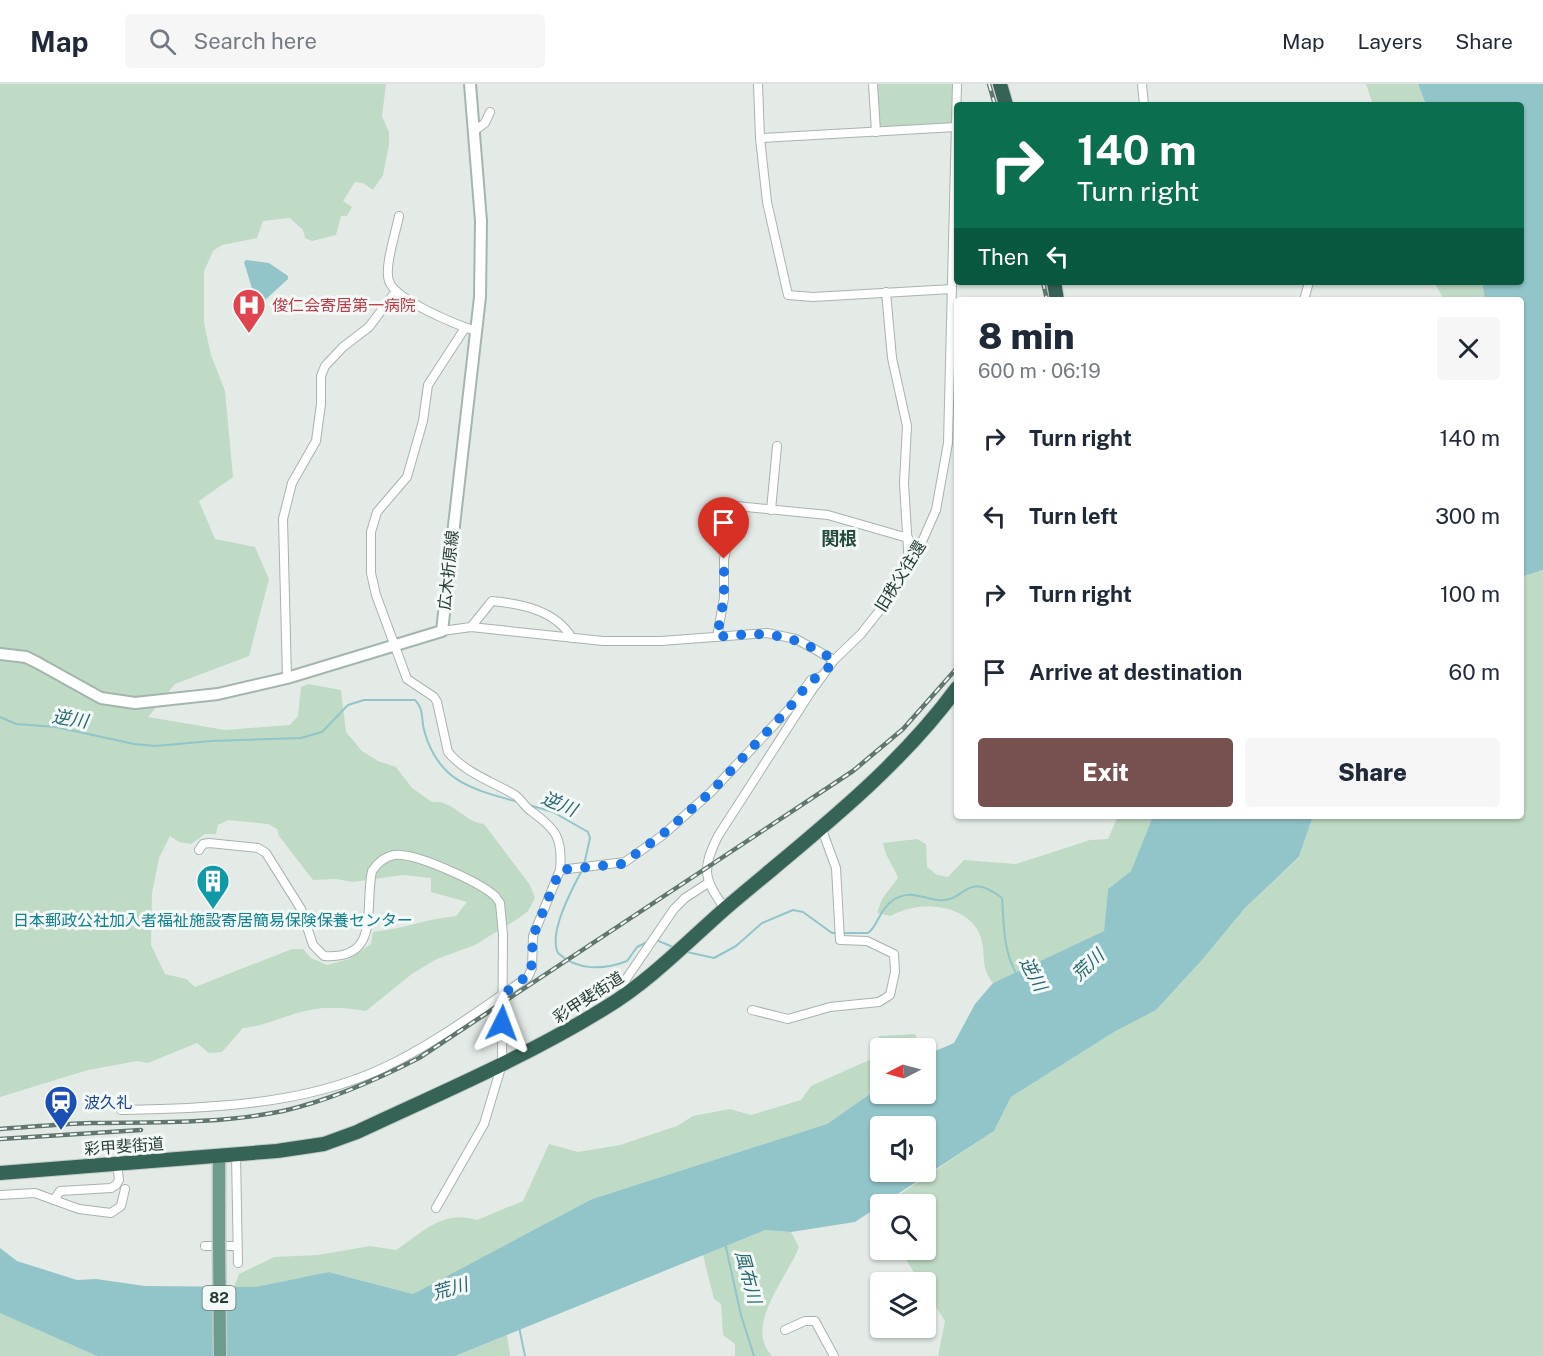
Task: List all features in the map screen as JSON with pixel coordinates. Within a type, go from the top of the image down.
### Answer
[{"type":"highway","points":[[1000,84],[1005,102]]},
{"type":"highway","name":"彩甲斐街道","points":[[0,1173],[308,1148],[338,1140],[555,1038],[607,1007],[646,978],[821,827],[933,724],[954,692]]},
{"type":"main road","name":"広木折原線","points":[[0,654],[26,657],[87,692],[119,703],[158,701],[218,694],[287,678],[442,631],[471,330],[482,258],[470,84]]},
{"type":"main road","name":"82","points":[[219,1156],[220,1356]]},
{"type":"street","points":[[758,84],[760,138],[767,202],[788,295],[813,297],[952,289]]},
{"type":"street","points":[[873,84],[876,132]]},
{"type":"street","name":"旧秩父往還","points":[[957,84],[957,102]]},
{"type":"street","points":[[1142,84],[1144,102]]},
{"type":"street","points":[[474,131],[485,123],[490,112]]},
{"type":"street","points":[[760,138],[954,127]]},
{"type":"street","name":"旧秩父往還","points":[[708,883],[707,858],[718,836],[822,676],[874,618],[909,568],[936,510],[944,469],[954,208]]},
{"type":"street","points":[[121,1110],[226,1107],[273,1099],[344,1082],[379,1070],[429,1043],[531,973],[533,936],[560,870],[560,844],[554,830],[518,797],[453,759],[448,752],[437,702],[434,697],[407,679],[381,611],[371,573],[373,521],[376,512],[407,477],[423,421],[428,385],[471,330],[420,306],[396,291],[389,282],[388,267],[399,216]]},
{"type":"street","points":[[287,678],[283,519],[292,483],[316,441],[321,404],[321,376],[325,366],[343,347],[369,327],[396,291]]},
{"type":"street","points":[[886,292],[892,358],[907,426],[904,483],[909,568]]},
{"type":"street","points":[[771,510],[777,446]]},
{"type":"street","points":[[717,637],[724,598],[724,559],[736,506],[841,517],[893,535],[909,538]]},
{"type":"street","points":[[471,627],[492,601],[520,604],[540,612],[562,627],[572,638]]},
{"type":"street","points":[[442,631],[471,627],[572,638],[661,641],[753,633],[779,634],[796,639],[834,660]]},
{"type":"street","points":[[560,870],[626,862],[663,834],[711,792],[790,707],[811,680],[822,676]]},
{"type":"street","points":[[752,1010],[788,1019],[830,1007],[879,1002],[890,995],[895,972],[894,954],[867,942],[840,940],[836,868],[821,827]]},
{"type":"street","points":[[199,850],[203,844],[209,843],[258,848],[266,853],[301,909],[313,945],[324,956],[348,954],[360,947],[365,937],[372,871],[387,856],[397,854],[418,858],[489,890],[500,903],[502,915],[502,1064],[484,1124],[436,1208]]},
{"type":"street","points":[[622,985],[684,898],[708,883],[725,909]]},
{"type":"street","points":[[236,1154],[238,1263]]},
{"type":"street","points":[[54,1200],[60,1191],[116,1185],[117,1163]]},
{"type":"street","points":[[0,1196],[35,1193],[79,1209],[111,1213],[121,1206],[125,1189]]},
{"type":"street","points":[[205,1246],[237,1246]]},
{"type":"street","points":[[784,1330],[806,1321],[815,1321],[832,1348],[834,1356]]},
{"type":"green space","points":[[0,84],[386,84],[382,116],[389,132],[389,145],[383,175],[373,190],[363,183],[355,182],[343,201],[352,207],[347,216],[341,216],[336,235],[312,241],[305,238],[303,230],[290,218],[263,221],[257,238],[222,245],[213,251],[204,271],[204,323],[211,355],[225,391],[233,477],[199,501],[215,539],[255,547],[269,579],[249,656],[175,684],[148,717],[225,730],[290,725],[298,716],[301,687],[308,684],[341,690],[346,732],[362,751],[378,761],[396,767],[412,788],[432,802],[446,804],[470,819],[484,824],[530,885],[535,898],[528,911],[519,918],[475,945],[437,959],[413,973],[366,1011],[331,1008],[302,1012],[243,1028],[222,1052],[209,1053],[197,1043],[148,1063],[137,1061],[88,1070],[0,1097]],"holes":[[[228,820],[268,824],[277,829],[279,836],[313,880],[336,879],[353,882],[403,875],[431,878],[431,892],[467,902],[456,916],[373,932],[371,944],[349,959],[327,965],[311,958],[303,949],[292,949],[195,987],[186,979],[165,974],[151,945],[152,893],[159,858],[170,836],[179,842],[191,844],[205,834],[216,834],[218,825]]]},
{"type":"green space","points":[[876,84],[954,84],[952,125],[878,129]]},
{"type":"green space","points":[[1366,84],[1418,84],[1425,102],[1372,102]]},
{"type":"green space","points":[[1436,285],[1482,285],[1484,297],[1442,297]]},
{"type":"green space","points":[[1543,570],[1543,1356],[938,1356],[945,1321],[936,1307],[936,1272],[914,1272],[906,1260],[936,1260],[936,1194],[900,1194],[918,1182],[936,1182],[936,1170],[994,1131],[1011,1097],[1114,1032],[1156,1010],[1245,908],[1299,858],[1312,819],[1524,819],[1524,576]]},
{"type":"green space","points":[[1117,819],[1152,819],[1131,871],[1108,889],[1104,931],[993,983],[986,971],[980,935],[974,924],[964,916],[953,911],[927,907],[902,911],[891,916],[877,913],[882,899],[898,878],[883,843],[917,839],[926,844],[927,867],[937,875],[948,877],[964,860],[1016,864],[1090,840],[1108,839]]},
{"type":"green space","points":[[915,1034],[917,1038],[879,1038],[879,1036]]},
{"type":"green space","points":[[870,1060],[870,1094],[827,1124],[592,1199],[413,1294],[330,1272],[255,1287],[234,1287],[239,1274],[274,1257],[318,1255],[370,1246],[396,1250],[434,1224],[444,1220],[465,1217],[477,1220],[523,1201],[549,1144],[578,1152],[620,1145],[677,1126],[693,1116],[730,1109],[751,1115],[801,1100],[811,1086]]},
{"type":"green space","points":[[765,1230],[791,1232],[799,1247],[765,1316],[762,1331],[764,1344],[772,1356],[735,1356],[735,1344],[723,1335],[721,1304],[714,1299],[703,1255]]},
{"type":"green space","points":[[1,1313],[97,1356],[0,1356]]},
{"type":"green space","points":[[507,1335],[510,1356],[455,1356]]},
{"type":"water","points":[[1418,84],[1543,84],[1543,570],[1524,576],[1524,297],[1484,297],[1482,285],[1524,285],[1524,102],[1425,102]]},
{"type":"water","points":[[246,260],[269,263],[288,276],[288,279],[265,300],[261,300],[253,292],[244,262]]},
{"type":"water","name":"荒川","points":[[1152,819],[1312,819],[1299,857],[1245,908],[1156,1010],[1114,1032],[1011,1097],[994,1131],[936,1169],[936,1116],[870,1116],[870,1182],[916,1182],[898,1194],[870,1194],[870,1212],[855,1222],[791,1232],[765,1230],[455,1356],[97,1356],[0,1313],[0,1248],[17,1261],[77,1280],[96,1279],[145,1286],[255,1287],[329,1272],[413,1294],[592,1199],[827,1124],[870,1094],[870,1104],[936,1104],[936,1051],[954,1043],[975,1004],[993,983],[1104,931],[1108,889],[1131,871]]},
{"type":"waterway","name":"逆川","points":[[0,717],[16,724],[56,727],[134,744],[155,746],[211,741],[301,738],[322,732],[348,705],[364,700],[415,700],[421,710],[424,730],[430,747],[448,772],[459,781],[472,787],[518,802]]},
{"type":"waterway","name":"逆川","points":[[529,805],[553,812],[588,832],[590,838],[584,865]]},
{"type":"waterway","name":"逆川","points":[[582,870],[567,899],[559,923],[556,934],[558,953],[565,959],[582,966],[609,966],[627,961],[637,947],[651,940]]},
{"type":"waterway","name":"逆川","points":[[687,952],[714,958],[736,946],[762,923],[793,910],[803,912],[832,933],[868,933],[888,904],[899,897],[916,895],[947,900],[967,889],[980,886],[1002,898],[1007,947],[1017,975]]},
{"type":"waterway","name":"逆川","points":[[656,940],[673,947]]},
{"type":"waterway","name":"風布川","points":[[725,1243],[741,1315],[754,1356]]},
{"type":"waterway","points":[[519,1327],[525,1356]]},
{"type":"railway","points":[[989,84],[994,102]]},
{"type":"railway","points":[[1044,285],[1046,297]]},
{"type":"railway","points":[[0,1129],[80,1123],[211,1120],[259,1115],[318,1101],[370,1082],[419,1058],[853,771],[903,729],[954,671]]},
{"type":"railway","points":[[0,1139],[141,1130]]},
{"type":"place","name":"俊仁会寄居第一病院","points":[[249,334]]},
{"type":"place","name":"日本郵政公社加入者福祉施設寄居簡易保険保養センター","points":[[213,910]]},
{"type":"place","name":"波久礼","points":[[61,1131]]},
{"type":"district","name":"関根","points":[[839,539]]},
{"type":"route","points":[[502,1023],[502,995],[531,973],[533,936],[560,870],[589,865],[622,864],[663,834],[711,792],[765,732],[783,716],[811,680],[815,676],[822,676],[834,660],[796,639],[779,634],[753,633],[717,637],[724,598],[722,574],[724,559]]}]
